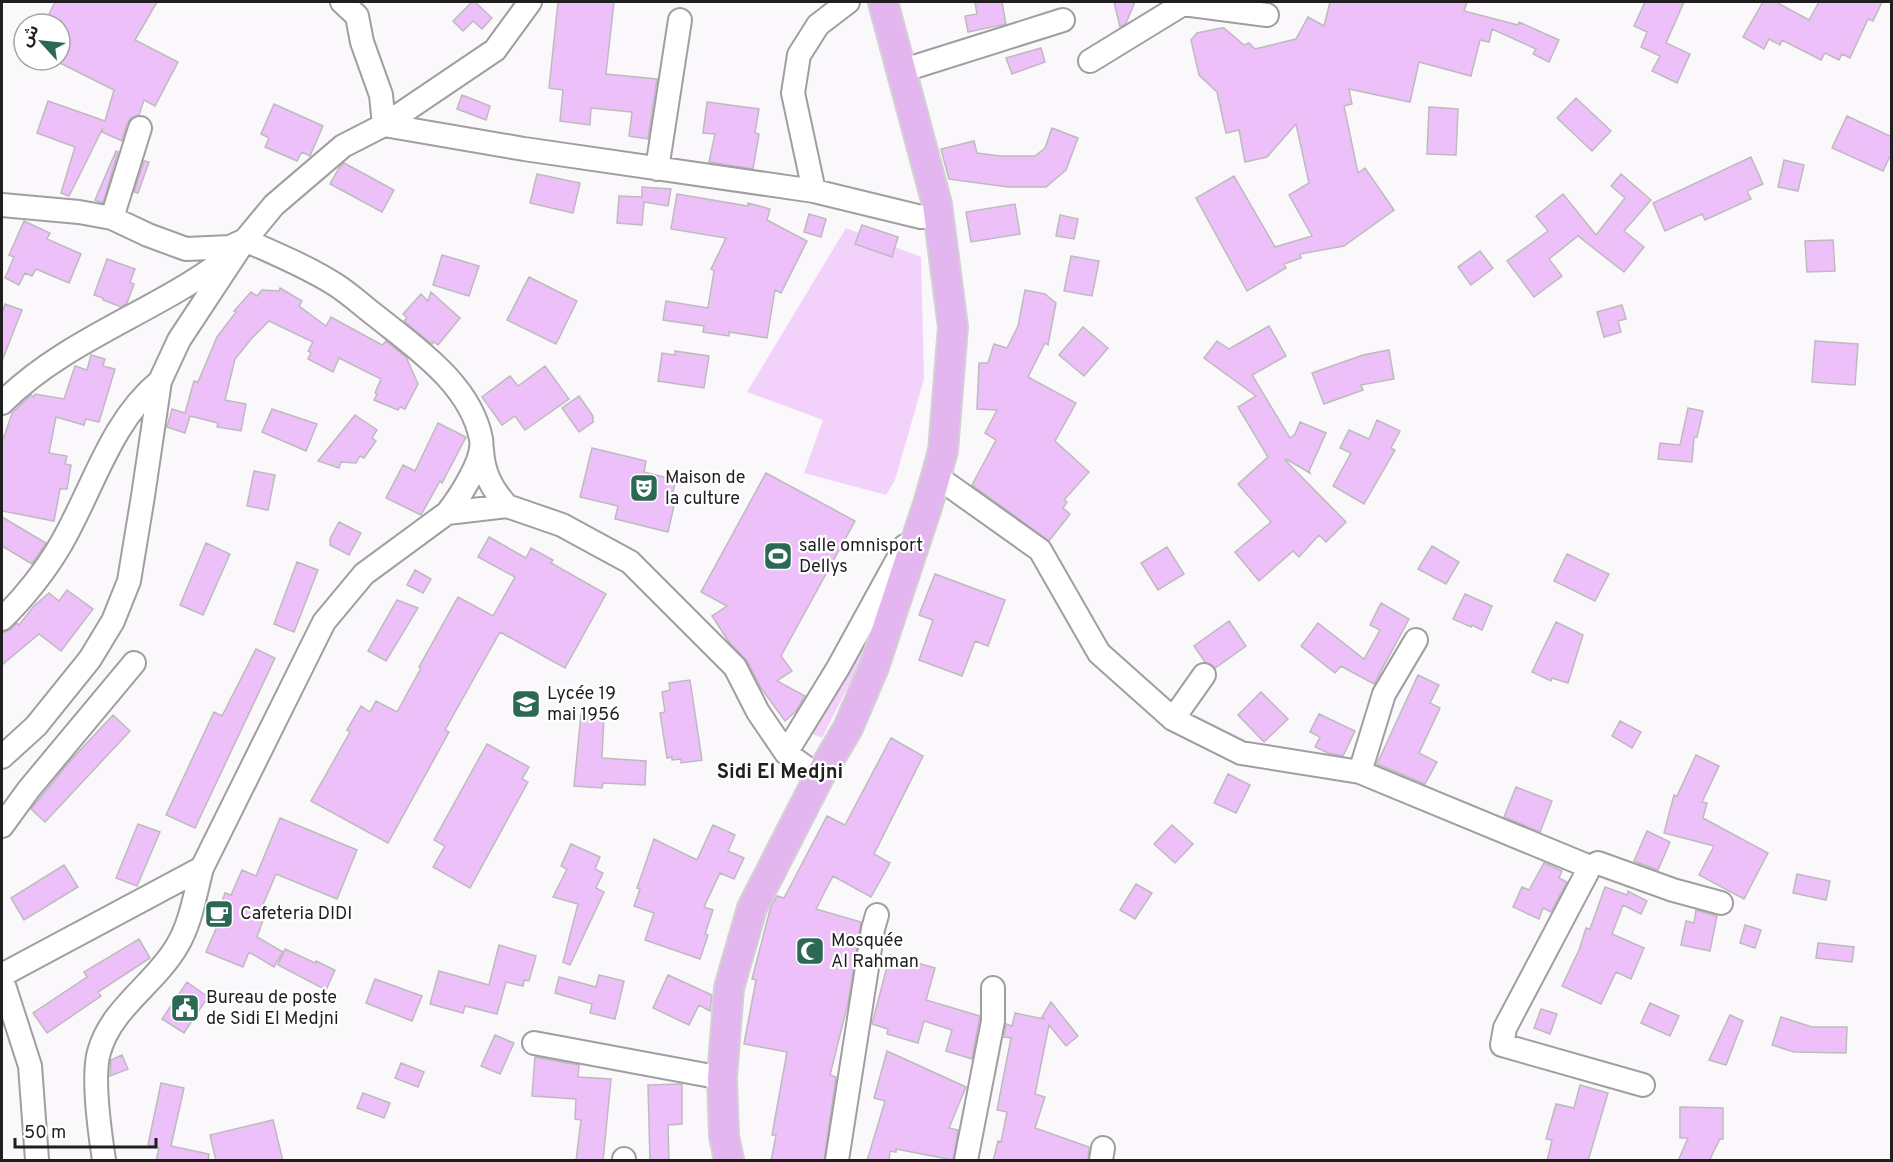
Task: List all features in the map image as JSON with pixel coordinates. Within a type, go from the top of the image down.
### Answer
[{"type":"main road","points":[[729,1161],[724,1136],[722,1078],[729,988],[752,908],[819,777],[848,728],[874,667],[928,504],[942,451],[954,327],[938,215],[883,2]]},
{"type":"street","points":[[342,2],[357,16],[362,42],[381,95],[384,125]]},
{"type":"street","points":[[2,757],[43,718],[90,659],[113,621],[130,572],[160,381],[179,340],[245,240],[274,205],[343,146],[384,125],[495,50],[530,2]]},
{"type":"street","points":[[814,191],[792,93],[799,55],[818,25],[848,2]]},
{"type":"street","points":[[1089,61],[1183,4],[1267,15]]},
{"type":"street","points":[[657,169],[680,20]]},
{"type":"street","points":[[901,71],[1063,20]]},
{"type":"street","points":[[384,125],[657,169],[814,191],[921,217],[938,215]]},
{"type":"street","points":[[112,218],[140,128]]},
{"type":"street","points":[[2,205],[80,212],[112,218],[186,249],[230,247],[245,240]]},
{"type":"street","points":[[2,402],[22,384],[75,347],[204,275],[245,240]]},
{"type":"street","points":[[245,240],[337,285],[441,371],[459,392],[473,416],[482,442],[482,459],[487,477],[507,506]]},
{"type":"street","points":[[2,619],[20,600],[60,546],[127,415],[143,395],[160,381]]},
{"type":"street","points":[[104,1161],[96,1071],[105,1035],[115,1019],[151,980],[176,948],[186,928],[202,868],[324,622],[364,574],[447,513],[463,492],[475,468],[482,442]]},
{"type":"street","points":[[936,476],[1040,550],[1099,653],[1173,719],[1241,753],[1360,772],[1590,867]]},
{"type":"street","points":[[786,753],[838,668],[928,504]]},
{"type":"street","points":[[447,513],[507,506],[562,525],[630,562],[735,667],[758,712],[786,753],[819,777]]},
{"type":"street","points":[[1360,772],[1384,694],[1416,640]]},
{"type":"street","points":[[2,826],[29,789],[134,663]]},
{"type":"street","points":[[1173,719],[1204,675]]},
{"type":"street","points":[[1643,1085],[1502,1045],[1505,1028],[1590,867],[1598,863],[1673,890],[1721,903]]},
{"type":"street","points":[[37,1161],[30,1066],[2,977],[202,868]]},
{"type":"street","points":[[837,1161],[877,915]]},
{"type":"street","points":[[966,1161],[993,1021],[993,988]]},
{"type":"street","points":[[534,1043],[722,1078]]},
{"type":"shaded area","points":[[846,228],[921,257],[924,379],[895,480],[886,495],[804,473],[823,420],[747,392]]},
{"type":"shaded area","points":[[880,611],[863,657],[822,738],[811,733],[859,653]]},
{"type":"building","points":[[55,2],[157,2],[135,40],[178,62],[155,106],[144,100],[139,115],[131,118],[127,123],[122,141],[102,132],[103,128],[69,196],[61,193],[75,147],[37,133],[48,101],[105,121],[114,90],[72,69],[72,12],[50,12]]},
{"type":"building","points":[[472,2],[475,2],[492,18],[482,29],[473,21],[463,31],[453,21]]},
{"type":"building","points":[[558,2],[614,2],[606,74],[657,79],[648,139],[629,136],[632,112],[591,108],[590,125],[560,121],[563,90],[549,88]]},
{"type":"building","points":[[975,2],[1002,2],[1006,24],[968,32],[965,16],[977,14]]},
{"type":"building","points":[[1114,2],[1135,2],[1126,23],[1120,27]]},
{"type":"building","points":[[1330,2],[1467,2],[1464,11],[1518,25],[1519,22],[1559,40],[1549,62],[1533,54],[1536,49],[1492,29],[1489,42],[1480,40],[1471,76],[1419,62],[1410,102],[1349,89],[1352,104],[1344,106],[1358,173],[1365,168],[1394,210],[1344,246],[1300,254],[1301,258],[1284,264],[1286,268],[1247,291],[1196,198],[1234,176],[1275,247],[1312,236],[1289,195],[1309,183],[1296,124],[1267,157],[1245,162],[1239,130],[1226,133],[1217,92],[1199,75],[1191,40],[1197,33],[1221,28],[1244,45],[1249,43],[1255,49],[1296,39],[1308,17],[1324,26]]},
{"type":"building","points":[[1645,2],[1684,2],[1666,43],[1690,54],[1677,83],[1652,71],[1660,56],[1641,47],[1647,32],[1634,26]]},
{"type":"building","points":[[1763,2],[1776,2],[1809,20],[1819,2],[1882,2],[1873,21],[1868,19],[1850,58],[1842,54],[1839,60],[1825,53],[1821,60],[1782,40],[1780,45],[1769,39],[1764,49],[1743,37]]},
{"type":"building","points":[[1041,48],[1045,62],[1012,74],[1006,58]]},
{"type":"building","points":[[462,95],[490,106],[486,120],[457,109]]},
{"type":"building","points":[[1576,98],[1611,131],[1592,151],[1557,118]]},
{"type":"building","points":[[707,102],[759,109],[755,133],[759,134],[753,169],[709,162],[715,134],[703,133]]},
{"type":"building","points":[[274,104],[323,126],[310,156],[302,152],[297,161],[265,147],[269,138],[261,134]]},
{"type":"building","points":[[1429,107],[1458,109],[1456,155],[1427,154]]},
{"type":"building","points":[[1847,116],[1892,137],[1892,152],[1883,171],[1832,148]]},
{"type":"building","points":[[1052,128],[1078,138],[1066,170],[1046,187],[1008,187],[949,179],[941,149],[974,141],[977,153],[1000,156],[1035,156],[1045,148]]},
{"type":"building","points":[[116,151],[118,152],[103,203],[95,200]]},
{"type":"building","points":[[1751,157],[1763,184],[1747,191],[1751,199],[1705,220],[1702,214],[1665,231],[1653,203]]},
{"type":"building","points":[[1784,160],[1804,165],[1798,191],[1778,187]]},
{"type":"building","points":[[144,161],[149,162],[138,193],[134,192]]},
{"type":"building","points":[[344,163],[394,190],[382,212],[330,184]]},
{"type":"building","points":[[537,174],[580,183],[573,213],[530,203]]},
{"type":"building","points":[[1621,174],[1651,200],[1624,231],[1644,247],[1624,272],[1578,236],[1549,259],[1562,276],[1534,297],[1507,261],[1548,231],[1536,216],[1563,194],[1596,235],[1625,198],[1611,186]]},
{"type":"building","points":[[642,187],[671,189],[668,206],[644,202],[642,225],[617,223],[619,196],[642,197]]},
{"type":"building","points":[[677,194],[748,206],[748,203],[770,209],[767,220],[807,241],[781,293],[775,290],[767,338],[729,332],[729,336],[703,332],[704,326],[663,320],[666,301],[708,308],[714,271],[711,269],[726,238],[671,229]]},
{"type":"building","points":[[1015,204],[1020,234],[971,242],[966,212]]},
{"type":"building","points":[[809,214],[826,219],[821,237],[804,232]]},
{"type":"building","points":[[1060,215],[1078,219],[1074,239],[1056,236]]},
{"type":"building","points":[[24,221],[50,233],[47,239],[81,254],[69,283],[36,269],[32,276],[25,273],[19,285],[5,278],[14,257],[9,255]]},
{"type":"building","points":[[862,225],[898,237],[892,257],[855,244]]},
{"type":"building","points":[[1833,240],[1835,271],[1807,272],[1805,241]]},
{"type":"building","points":[[1480,251],[1493,268],[1471,285],[1458,267]]},
{"type":"building","points":[[442,255],[479,266],[469,296],[433,285]]},
{"type":"building","points":[[1071,256],[1099,261],[1092,296],[1064,291]]},
{"type":"building","points":[[107,259],[135,269],[130,282],[134,284],[127,303],[121,307],[94,295]]},
{"type":"building","points":[[529,277],[577,301],[556,344],[507,320]]},
{"type":"building","points":[[280,288],[302,301],[299,306],[326,326],[331,317],[382,345],[386,341],[406,357],[418,384],[405,409],[400,407],[398,410],[374,400],[381,379],[339,358],[333,372],[308,359],[311,353],[308,351],[313,342],[269,321],[235,359],[225,400],[246,404],[241,431],[217,427],[218,423],[190,416],[185,433],[167,427],[172,409],[185,413],[194,381],[198,382],[217,337],[236,312],[234,311],[251,292],[257,296],[262,290],[279,291]]},
{"type":"building","points":[[1025,290],[1045,294],[1056,303],[1048,345],[1045,343],[1028,377],[1076,403],[1055,441],[1089,472],[1064,500],[1067,502],[1063,508],[1070,514],[1049,541],[972,485],[996,440],[985,433],[997,410],[977,409],[979,363],[988,363],[994,344],[1007,348],[1018,326]]},
{"type":"building","points":[[431,292],[460,318],[438,345],[434,342],[432,344],[404,321],[407,318],[403,314],[421,294],[428,301]]},
{"type":"building","points":[[5,304],[22,310],[2,361],[2,313]]},
{"type":"building","points":[[1622,305],[1626,319],[1618,321],[1621,332],[1604,337],[1597,312]]},
{"type":"building","points":[[1269,326],[1286,356],[1252,375],[1290,438],[1295,434],[1300,422],[1326,433],[1310,473],[1285,460],[1346,522],[1326,542],[1319,535],[1299,557],[1293,551],[1259,581],[1235,552],[1271,522],[1238,484],[1268,457],[1238,407],[1256,396],[1204,358],[1217,341],[1229,349]]},
{"type":"building","points":[[1083,327],[1108,348],[1084,376],[1059,355]]},
{"type":"building","points":[[1815,341],[1858,344],[1855,385],[1812,382]]},
{"type":"building","points":[[1389,350],[1394,379],[1361,385],[1363,390],[1324,404],[1312,373],[1363,355]]},
{"type":"building","points":[[675,351],[709,356],[704,388],[658,381],[662,353],[675,355]]},
{"type":"building","points":[[91,355],[105,359],[103,366],[115,369],[99,422],[86,419],[84,425],[56,417],[49,453],[67,456],[65,464],[71,465],[67,489],[60,489],[54,521],[2,511],[2,436],[4,437],[12,413],[31,395],[64,399],[75,366],[87,370]]},
{"type":"building","points":[[545,366],[569,399],[525,430],[515,416],[502,425],[482,397],[510,376],[518,386]]},
{"type":"building","points":[[579,396],[593,416],[593,422],[579,432],[562,408]]},
{"type":"building","points":[[1688,408],[1703,411],[1697,437],[1694,437],[1692,462],[1658,459],[1660,443],[1680,445]]},
{"type":"building","points":[[272,409],[317,424],[306,451],[262,432]]},
{"type":"building","points":[[355,415],[377,430],[372,438],[376,441],[364,458],[360,456],[356,463],[341,462],[339,468],[318,461]]},
{"type":"building","points":[[1377,420],[1400,431],[1391,448],[1395,450],[1364,504],[1333,486],[1351,453],[1340,448],[1349,430],[1369,439]]},
{"type":"building","points":[[438,423],[466,437],[442,483],[440,481],[421,515],[386,498],[403,465],[415,471]]},
{"type":"building","points":[[592,448],[646,461],[644,472],[676,480],[672,496],[676,497],[668,532],[615,519],[618,506],[580,497]]},
{"type":"building","points":[[254,471],[275,475],[268,510],[247,506]]},
{"type":"building","name":"salle omnisport Dellys","points":[[766,473],[855,521],[781,656],[792,671],[777,681],[805,696],[796,711],[785,721],[761,688],[747,661],[729,642],[712,616],[727,606],[701,592]]},
{"type":"building","points":[[2,517],[46,543],[32,564],[2,546]]},
{"type":"building","points":[[339,522],[361,533],[349,555],[330,545],[330,539]]},
{"type":"building","points":[[489,537],[526,558],[531,548],[553,560],[551,563],[606,594],[565,668],[500,632],[445,730],[449,732],[388,843],[311,801],[350,732],[347,730],[361,706],[370,712],[376,701],[397,712],[458,597],[493,616],[515,577],[478,557]]},
{"type":"building","points":[[206,543],[230,554],[203,615],[180,605]]},
{"type":"building","points":[[1432,546],[1459,562],[1446,584],[1418,569]]},
{"type":"building","points":[[1167,547],[1184,574],[1158,590],[1141,563]]},
{"type":"building","points":[[1567,554],[1609,574],[1595,601],[1554,581]]},
{"type":"building","points":[[297,562],[318,570],[294,632],[274,624]]},
{"type":"building","points":[[415,570],[431,579],[423,593],[407,585]]},
{"type":"building","points":[[935,574],[1005,600],[988,646],[975,641],[962,676],[919,660],[933,620],[919,615]]},
{"type":"building","points":[[67,590],[93,609],[61,651],[39,634],[2,665],[2,633],[17,623],[19,625],[34,606],[49,593],[59,601]]},
{"type":"building","points":[[1465,594],[1492,606],[1482,630],[1453,619]]},
{"type":"building","points":[[397,600],[418,608],[386,661],[368,651]]},
{"type":"building","points":[[1381,603],[1409,619],[1374,684],[1341,666],[1335,673],[1301,646],[1318,623],[1364,659],[1380,630],[1370,625]]},
{"type":"building","points":[[1229,621],[1246,646],[1215,668],[1205,662],[1194,646]]},
{"type":"building","points":[[1556,622],[1583,635],[1568,683],[1552,678],[1551,681],[1532,672]]},
{"type":"building","points":[[256,649],[275,658],[195,828],[166,815],[214,712],[222,716]]},
{"type":"building","points":[[1418,675],[1439,685],[1430,703],[1440,708],[1419,753],[1437,762],[1425,784],[1377,764]]},
{"type":"building","points":[[690,680],[702,760],[681,763],[681,759],[667,758],[660,713],[665,712],[662,692],[670,690],[669,683]]},
{"type":"building","points":[[1261,692],[1288,719],[1264,742],[1238,715]]},
{"type":"building","points":[[581,714],[604,715],[602,758],[646,761],[645,785],[603,783],[602,788],[574,786]]},
{"type":"building","points":[[1319,714],[1355,731],[1343,756],[1315,747],[1320,737],[1310,732]]},
{"type":"building","points":[[113,715],[130,731],[45,822],[31,809],[70,761]]},
{"type":"building","points":[[1620,721],[1641,732],[1632,748],[1612,736]]},
{"type":"building","points":[[891,738],[923,756],[874,854],[890,863],[871,897],[833,876],[816,909],[861,922],[848,1003],[830,1075],[836,1077],[824,1161],[771,1161],[776,1135],[772,1135],[787,1052],[744,1044],[756,980],[752,979],[771,906],[777,896],[784,898],[827,816],[845,825]]},
{"type":"building","points":[[487,744],[529,767],[522,779],[528,782],[470,888],[433,867],[445,846],[434,840]]},
{"type":"building","points":[[1696,755],[1719,766],[1702,802],[1707,803],[1703,818],[1768,853],[1744,899],[1699,875],[1714,846],[1664,833],[1674,795],[1677,796]]},
{"type":"building","points":[[1228,774],[1250,785],[1236,813],[1214,803]]},
{"type":"building","points":[[1516,787],[1552,801],[1540,832],[1504,817]]},
{"type":"building","points":[[280,818],[357,850],[337,899],[276,874],[262,907],[267,909],[257,937],[283,952],[274,967],[249,952],[243,967],[206,952],[218,924],[214,922],[225,893],[231,895],[242,870],[256,876]]},
{"type":"building","points":[[138,824],[160,832],[137,886],[116,878]]},
{"type":"building","points":[[713,825],[735,835],[728,851],[744,858],[734,879],[720,873],[704,907],[713,910],[700,959],[645,940],[654,913],[634,906],[640,889],[637,888],[654,839],[697,860]]},
{"type":"building","points":[[1172,825],[1193,844],[1175,863],[1154,844]]},
{"type":"building","points":[[1647,831],[1670,842],[1658,870],[1634,861]]},
{"type":"building","points":[[571,844],[600,857],[595,869],[603,873],[596,888],[604,892],[570,965],[563,962],[578,904],[553,897],[567,869],[561,866]]},
{"type":"building","points":[[1544,863],[1562,871],[1559,878],[1567,882],[1551,912],[1543,908],[1539,919],[1513,907],[1522,887],[1529,890]]},
{"type":"building","points":[[64,865],[78,887],[24,920],[11,898]]},
{"type":"building","points":[[1797,874],[1830,881],[1826,900],[1793,893]]},
{"type":"building","points":[[1136,884],[1152,893],[1135,919],[1120,910]]},
{"type":"building","points":[[1605,887],[1627,895],[1628,891],[1647,901],[1641,914],[1623,905],[1612,934],[1644,948],[1631,979],[1616,972],[1601,1004],[1562,986],[1579,950],[1586,928],[1590,929]]},
{"type":"building","points":[[1696,910],[1717,916],[1710,951],[1681,945],[1686,921],[1694,923]]},
{"type":"building","points":[[1745,925],[1761,930],[1755,948],[1740,943]]},
{"type":"building","points":[[139,939],[150,958],[98,992],[101,996],[47,1033],[33,1013],[87,977],[84,972]]},
{"type":"building","points":[[1818,943],[1854,947],[1852,962],[1816,958]]},
{"type":"building","points":[[499,945],[536,956],[529,981],[524,980],[523,986],[506,982],[497,1014],[465,1006],[463,1013],[430,1004],[439,971],[489,985]]},
{"type":"building","points":[[285,949],[335,970],[326,990],[278,965]]},
{"type":"building","points":[[890,955],[935,968],[926,1000],[980,1016],[972,1059],[946,1051],[952,1030],[924,1021],[918,1043],[887,1034],[888,1029],[872,1024]]},
{"type":"building","points":[[599,975],[624,981],[615,1019],[590,1013],[592,1004],[555,993],[559,977],[596,987]]},
{"type":"building","points":[[668,975],[712,995],[710,1011],[699,1005],[689,1025],[653,1008]]},
{"type":"building","points":[[375,979],[422,996],[412,1021],[366,1003]]},
{"type":"building","name":"Bureau de poste de Sidi El Medjni","points":[[187,982],[208,997],[184,1033],[162,1019]]},
{"type":"building","points":[[1051,1002],[1078,1036],[1066,1046],[1049,1025],[1035,1094],[1045,1097],[1035,1128],[1089,1147],[1088,1161],[993,1161],[998,1141],[1001,1142],[1007,1112],[997,1110],[1011,1038],[1004,1037],[1006,1024],[1012,1026],[1015,1013],[1044,1019],[1042,1017]]},
{"type":"building","points":[[1650,1003],[1679,1016],[1670,1036],[1641,1023]]},
{"type":"building","points":[[1541,1009],[1557,1014],[1550,1034],[1534,1028]]},
{"type":"building","points":[[1730,1015],[1743,1021],[1726,1065],[1709,1060]]},
{"type":"building","points":[[1781,1017],[1812,1027],[1847,1027],[1846,1053],[1794,1052],[1772,1045]]},
{"type":"building","points":[[495,1035],[514,1043],[500,1074],[481,1066]]},
{"type":"building","points":[[887,1051],[966,1087],[949,1128],[958,1130],[953,1160],[896,1149],[896,1152],[890,1151],[889,1161],[867,1161],[885,1101],[874,1098]]},
{"type":"building","points":[[122,1055],[128,1069],[110,1076],[111,1060]]},
{"type":"building","points":[[535,1057],[579,1065],[578,1077],[611,1079],[603,1161],[576,1161],[581,1120],[575,1119],[576,1099],[532,1096]]},
{"type":"building","points":[[401,1063],[424,1072],[418,1087],[395,1078]]},
{"type":"building","points":[[161,1083],[184,1088],[171,1146],[209,1154],[208,1161],[156,1161],[159,1148],[148,1145]]},
{"type":"building","points":[[682,1084],[682,1124],[668,1125],[669,1161],[650,1161],[648,1085]]},
{"type":"building","points":[[1580,1085],[1608,1093],[1588,1161],[1547,1161],[1552,1140],[1546,1139],[1556,1104],[1574,1108]]},
{"type":"building","points":[[363,1093],[390,1103],[384,1118],[357,1108]]},
{"type":"building","points":[[1680,1107],[1723,1108],[1723,1139],[1720,1139],[1709,1161],[1678,1161],[1688,1138],[1680,1138]]},
{"type":"building","points":[[273,1120],[283,1161],[216,1161],[210,1135]]},
{"type":"place","name":"Maison de la culture","points":[[644,488]]},
{"type":"place","name":"salle omnisport Dellys","points":[[778,556]]},
{"type":"place","name":"Lycée 19 mai 1956","points":[[526,704]]},
{"type":"place","name":"Cafeteria DIDI","points":[[219,914]]},
{"type":"place","name":"Mosquée Al Rahman","points":[[810,951]]},
{"type":"place","name":"Bureau de poste de Sidi El Medjni","points":[[185,1008]]},
{"type":"district","name":"Sidi El Medjni","points":[[780,773]]}]
